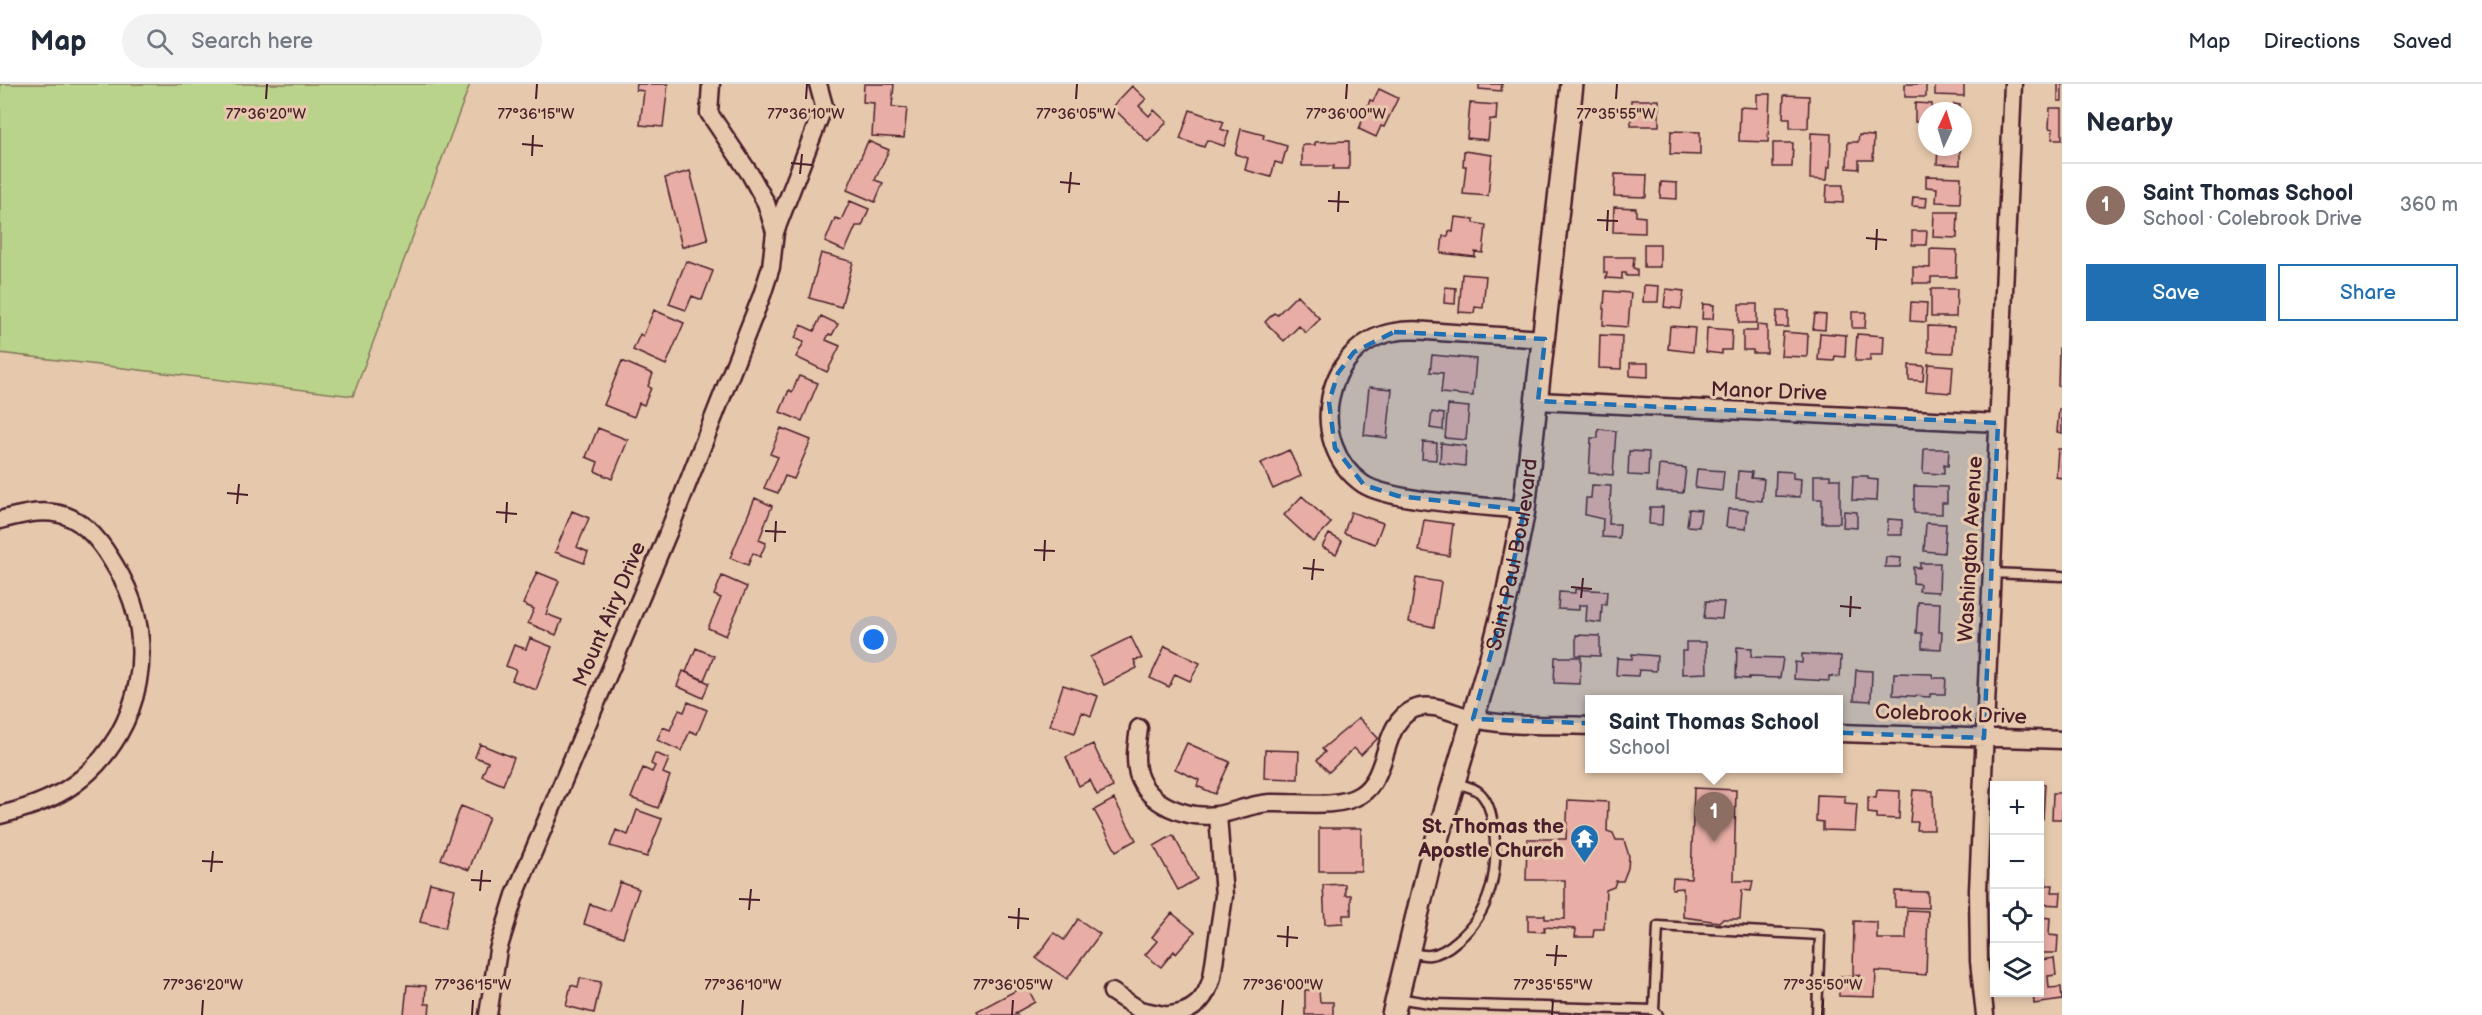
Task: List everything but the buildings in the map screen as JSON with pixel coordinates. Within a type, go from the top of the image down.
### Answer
[{"type":"street","name":"Mount Airy Drive","points":[[711,84],[709,113],[750,174],[766,203],[775,232]]},
{"type":"street","name":"Mount Airy Drive","points":[[488,1015],[498,950],[512,904],[727,388],[768,277],[775,232],[824,106],[818,84]]},
{"type":"street","name":"Saint Paul Boulevard","points":[[1395,1006],[1407,951],[1508,595],[1524,510],[1538,401],[1572,84]]},
{"type":"street","name":"Washington Avenue","points":[[1985,1015],[1978,925],[2013,84]]},
{"type":"street","points":[[1524,510],[1398,496],[1364,485],[1348,470],[1335,448],[1328,419],[1329,402],[1338,373],[1354,352],[1365,342],[1394,332],[1432,331],[1545,339]]},
{"type":"street","name":"Manor Drive","points":[[1538,401],[1998,423]]},
{"type":"street","points":[[0,520],[35,512],[56,513],[72,518],[84,526],[111,558],[124,582],[139,626],[140,650],[136,697],[127,720],[100,762],[81,779],[55,796],[28,808],[0,815]]},
{"type":"street","points":[[1139,728],[1136,762],[1139,775],[1154,797],[1179,812],[1198,816],[1218,815],[1267,803],[1352,800],[1371,786],[1398,722],[1415,708],[1440,708],[1473,719],[1497,723],[1585,726]]},
{"type":"street","name":"Colebrook Drive","points":[[1843,733],[2062,740]]},
{"type":"street","points":[[1169,1015],[1188,1011],[1197,1005],[1209,989],[1212,977],[1224,896],[1218,815]]},
{"type":"street","points":[[1112,992],[1140,1010],[1164,1015]]},
{"type":"lane","points":[[1991,573],[2062,576]]},
{"type":"lane","points":[[1407,951],[1431,955],[1447,950],[1468,931],[1482,910],[1492,886],[1496,862],[1491,815],[1487,802],[1479,791],[1454,782]]},
{"type":"lane","points":[[1395,1006],[1435,1004],[1656,1012],[1658,926],[1820,935],[1817,1015]]},
{"type":"highlighted area","points":[[1394,332],[1545,339],[1538,401],[1998,423],[1984,738],[1473,719],[1507,595],[1524,510],[1398,496],[1364,485],[1335,448],[1329,402],[1338,373],[1354,352]]},
{"type":"green space","points":[[0,84],[470,84],[353,396],[0,353]]},
{"type":"place","name":"Saint Thomas School","points":[[1714,842]]},
{"type":"place","name":"St. Thomas the Apostle Church","points":[[1585,864]]}]
